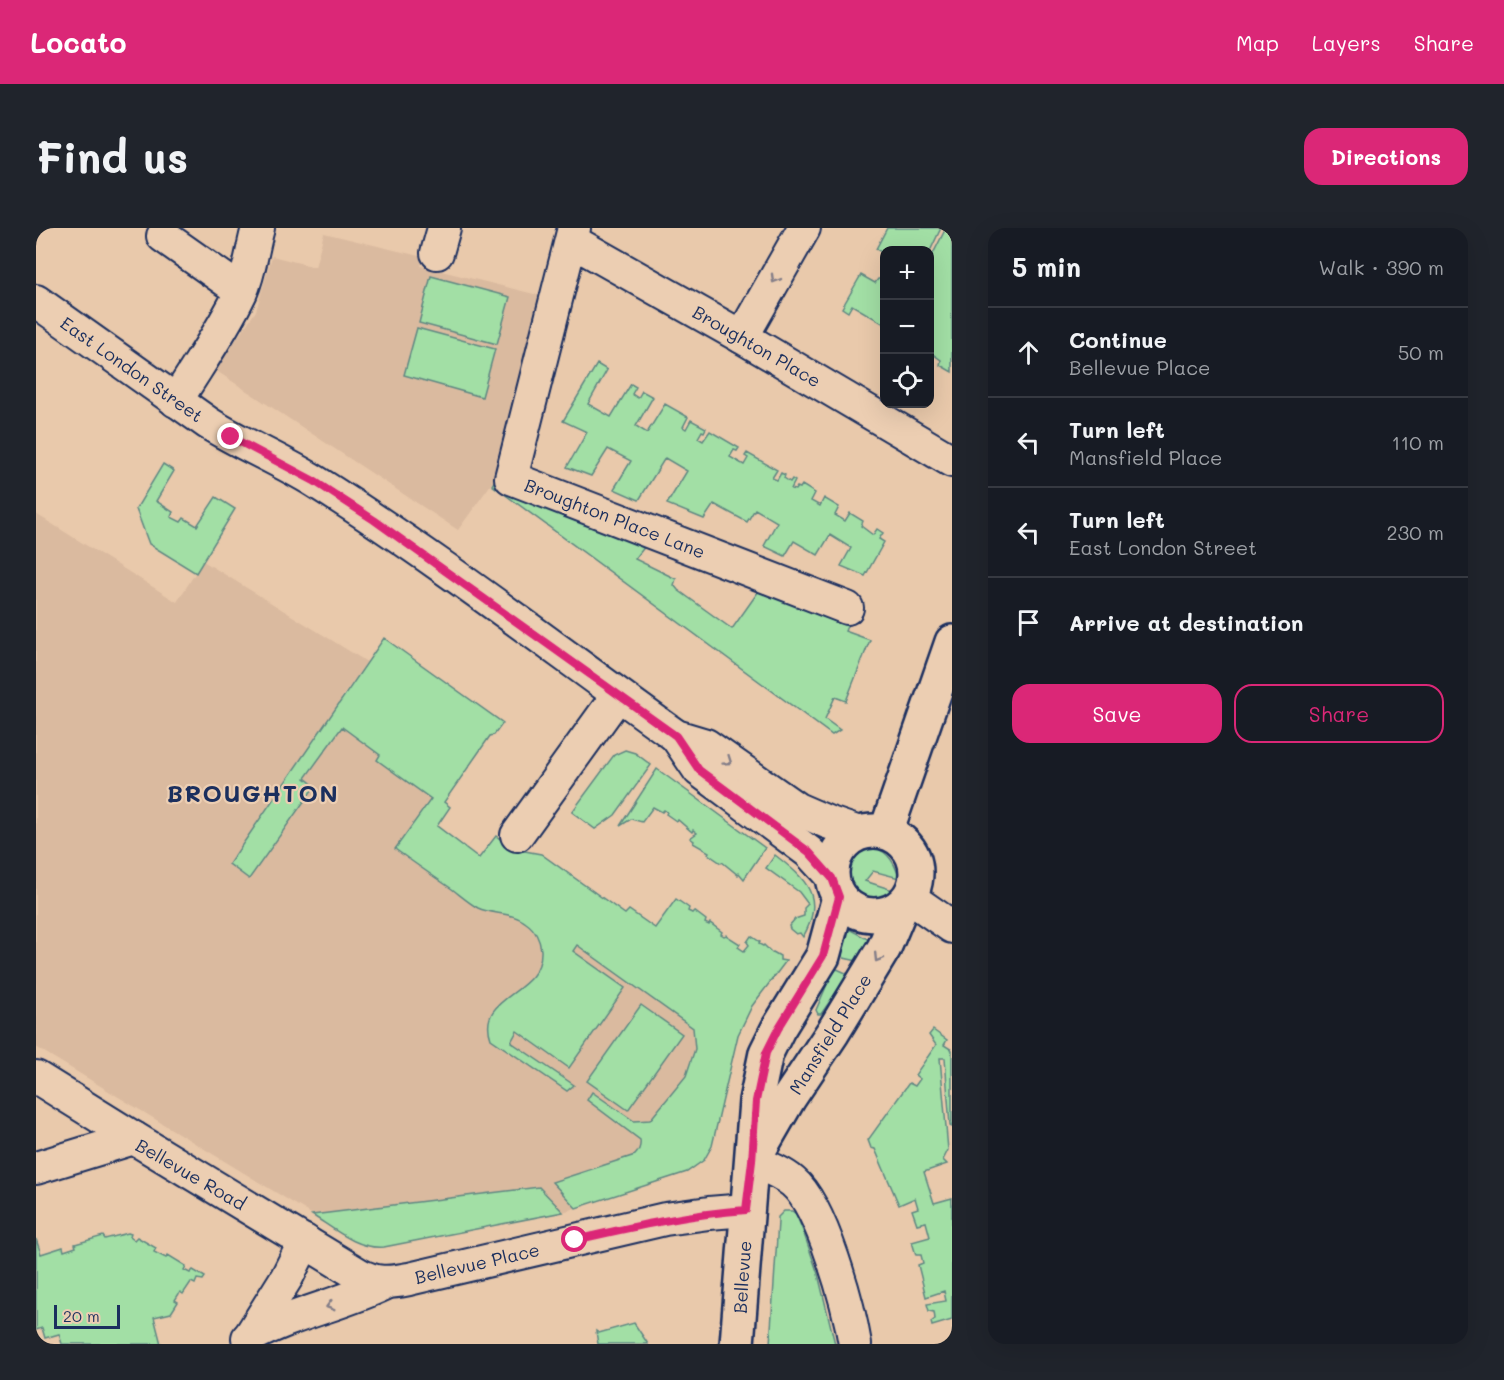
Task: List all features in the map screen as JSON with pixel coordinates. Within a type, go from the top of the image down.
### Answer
[{"type":"main road","points":[[872,832],[952,642]]},
{"type":"main road","points":[[872,832],[902,840],[916,863],[916,881],[906,901],[885,914],[864,914],[846,904],[836,887],[832,864],[838,851],[847,840],[872,832]]},
{"type":"main road","name":"Mansfield Place","points":[[746,1210],[756,1101],[766,1053],[778,1029],[823,956],[836,887]]},
{"type":"main road","name":"Mansfield Place","points":[[752,1161],[884,948],[906,901]]},
{"type":"main road","name":"Bellevue","points":[[737,1344],[746,1210]]},
{"type":"street","points":[[176,401],[241,291],[258,228]]},
{"type":"street","points":[[742,336],[804,228]]},
{"type":"street","name":"Broughton Place","points":[[573,235],[952,461]]},
{"type":"street","name":"Broughton Place Lane","points":[[573,235],[511,478],[847,608]]},
{"type":"street","points":[[163,237],[241,291]]},
{"type":"street","name":"East London Street","points":[[36,301],[176,401],[231,437],[314,481],[374,520],[676,736],[706,745],[797,809],[827,822],[872,832]]},
{"type":"street","points":[[518,836],[618,695]]},
{"type":"street","name":"East London Street","points":[[676,736],[699,770],[809,852],[836,887]]},
{"type":"street","points":[[906,901],[952,927]]},
{"type":"street","points":[[36,1077],[134,1138]]},
{"type":"street","name":"Bellevue Road","points":[[36,1168],[134,1138],[305,1241]]},
{"type":"street","points":[[752,1161],[777,1171],[794,1182],[803,1193],[824,1234],[840,1282],[855,1344]]},
{"type":"street","name":"Bellevue Place","points":[[247,1341],[275,1323],[342,1302],[384,1284],[665,1220],[746,1210]]},
{"type":"street","points":[[305,1241],[365,1278],[384,1284]]},
{"type":"street","name":"Bellevue Place","points":[[247,1341],[287,1277],[305,1241]]},
{"type":"shaded area","points":[[324,233],[423,257],[421,266],[542,296],[512,455],[458,530],[215,370],[256,311],[272,256],[315,267]]},
{"type":"shaded area","points":[[36,514],[177,602],[203,561],[367,662],[341,698],[450,807],[436,826],[479,858],[496,836],[514,849],[541,854],[752,1006],[738,1035],[712,1146],[704,1160],[687,1172],[563,1212],[373,1248],[356,1241],[36,1047]]},
{"type":"green space","points":[[887,228],[941,228],[932,246],[880,246],[880,252],[876,249]]},
{"type":"green space","points":[[946,228],[952,228],[952,372],[940,365],[941,360],[934,355],[934,252]]},
{"type":"green space","points":[[861,275],[875,283],[880,279],[880,322],[852,305],[848,312],[842,308]]},
{"type":"green space","points":[[431,276],[510,297],[497,344],[419,323]]},
{"type":"green space","points":[[417,328],[495,349],[482,397],[404,375]]},
{"type":"green space","points":[[597,364],[607,370],[588,404],[611,417],[631,384],[636,387],[632,394],[638,398],[642,391],[653,397],[636,426],[647,433],[665,404],[688,417],[683,427],[686,429],[691,420],[706,428],[698,438],[703,441],[710,431],[739,448],[737,451],[734,450],[730,457],[744,465],[748,458],[745,456],[747,453],[777,470],[772,478],[777,480],[781,473],[790,482],[792,479],[795,481],[791,489],[795,490],[802,485],[815,493],[811,501],[820,506],[824,498],[839,507],[835,515],[845,521],[850,513],[863,521],[861,526],[873,535],[877,529],[883,533],[879,539],[884,542],[865,576],[841,566],[851,548],[830,535],[818,555],[794,541],[785,556],[764,546],[777,522],[755,509],[747,522],[714,504],[704,519],[667,504],[687,471],[665,458],[639,500],[614,489],[631,461],[608,449],[591,476],[567,467],[587,432],[563,421]]},
{"type":"green space","points":[[163,464],[174,471],[156,501],[173,512],[171,517],[181,522],[184,518],[197,526],[216,497],[235,509],[196,573],[149,544],[136,509]]},
{"type":"green space","points":[[495,480],[649,541],[635,559],[676,579],[674,585],[678,590],[732,629],[763,585],[850,619],[845,631],[870,640],[846,701],[835,697],[825,719],[840,730],[832,735],[492,485]]},
{"type":"green space","points":[[384,638],[503,723],[494,735],[490,736],[444,802],[450,807],[437,826],[479,858],[496,836],[514,849],[541,854],[625,914],[629,910],[655,928],[676,899],[689,908],[688,911],[692,913],[694,911],[706,920],[705,923],[709,925],[710,923],[722,932],[721,934],[740,944],[738,947],[744,951],[749,945],[747,942],[751,936],[772,953],[780,956],[780,960],[786,961],[752,1006],[738,1035],[712,1146],[704,1160],[687,1172],[576,1208],[552,1182],[635,1155],[640,1147],[640,1140],[587,1100],[592,1092],[634,1121],[650,1120],[686,1076],[695,1049],[693,1028],[577,945],[573,951],[625,988],[569,1068],[517,1031],[511,1042],[574,1085],[567,1091],[491,1039],[489,1024],[492,1013],[500,1003],[532,977],[539,965],[540,942],[532,928],[521,919],[475,906],[395,849],[431,799],[377,760],[380,755],[342,727],[305,778],[315,786],[249,879],[229,864]]},
{"type":"green space","points":[[625,750],[635,753],[651,765],[615,815],[595,829],[572,812],[614,755]]},
{"type":"green space","points":[[657,769],[765,848],[744,879],[739,873],[738,875],[708,854],[709,852],[693,843],[694,841],[690,838],[697,833],[693,830],[692,832],[678,820],[676,821],[664,810],[662,812],[653,807],[642,822],[631,819],[620,826]]},
{"type":"green space","points":[[868,847],[880,850],[889,857],[899,878],[873,871],[865,881],[896,891],[882,899],[868,899],[857,894],[849,884],[845,873],[847,861],[854,852]]},
{"type":"green space","points":[[775,855],[796,872],[809,890],[813,911],[803,937],[800,933],[796,934],[789,926],[795,919],[804,916],[804,908],[808,904],[799,892],[766,868]]},
{"type":"green space","points":[[847,928],[873,942],[857,961],[844,958],[840,950]]},
{"type":"green space","points":[[837,969],[846,973],[847,977],[821,1014],[818,1014],[816,1010],[832,973]]},
{"type":"green space","points":[[641,1005],[682,1034],[628,1110],[587,1081]]},
{"type":"green space","points":[[933,1030],[947,1040],[944,1045],[952,1050],[952,1127],[950,1126],[945,1058],[940,1058],[948,1150],[943,1160],[947,1164],[924,1172],[934,1203],[952,1198],[952,1320],[932,1326],[931,1322],[935,1319],[934,1312],[929,1311],[927,1304],[946,1301],[944,1291],[926,1297],[918,1265],[923,1263],[921,1255],[916,1255],[912,1242],[930,1237],[926,1222],[917,1224],[912,1210],[918,1208],[915,1198],[899,1205],[875,1149],[871,1148],[868,1140],[909,1083],[915,1086],[920,1079],[915,1075],[936,1045],[929,1035]]},
{"type":"green space","points":[[539,1187],[563,1212],[384,1247],[355,1242],[312,1215]]},
{"type":"green space","points":[[784,1211],[792,1211],[796,1214],[803,1231],[818,1274],[835,1344],[770,1344],[778,1217]]},
{"type":"green space","points":[[128,1233],[134,1240],[137,1237],[156,1248],[154,1252],[166,1258],[168,1255],[186,1266],[184,1270],[190,1273],[193,1270],[205,1277],[203,1280],[197,1279],[195,1284],[191,1282],[183,1294],[180,1292],[175,1300],[178,1302],[171,1313],[154,1317],[161,1344],[62,1344],[59,1334],[45,1338],[42,1328],[36,1330],[36,1239],[41,1254],[63,1247],[64,1251],[76,1247],[75,1244],[103,1236],[105,1239]]},
{"type":"green space","points":[[634,1323],[648,1344],[598,1344],[596,1331],[599,1333]]},
{"type":"district","name":"BROUGHTON","points":[[253,792]]},
{"type":"route","points":[[231,437],[290,467],[374,520],[676,736],[699,770],[809,852],[832,878],[839,897],[823,956],[778,1029],[766,1053],[756,1101],[746,1210],[665,1220],[575,1240]]}]
